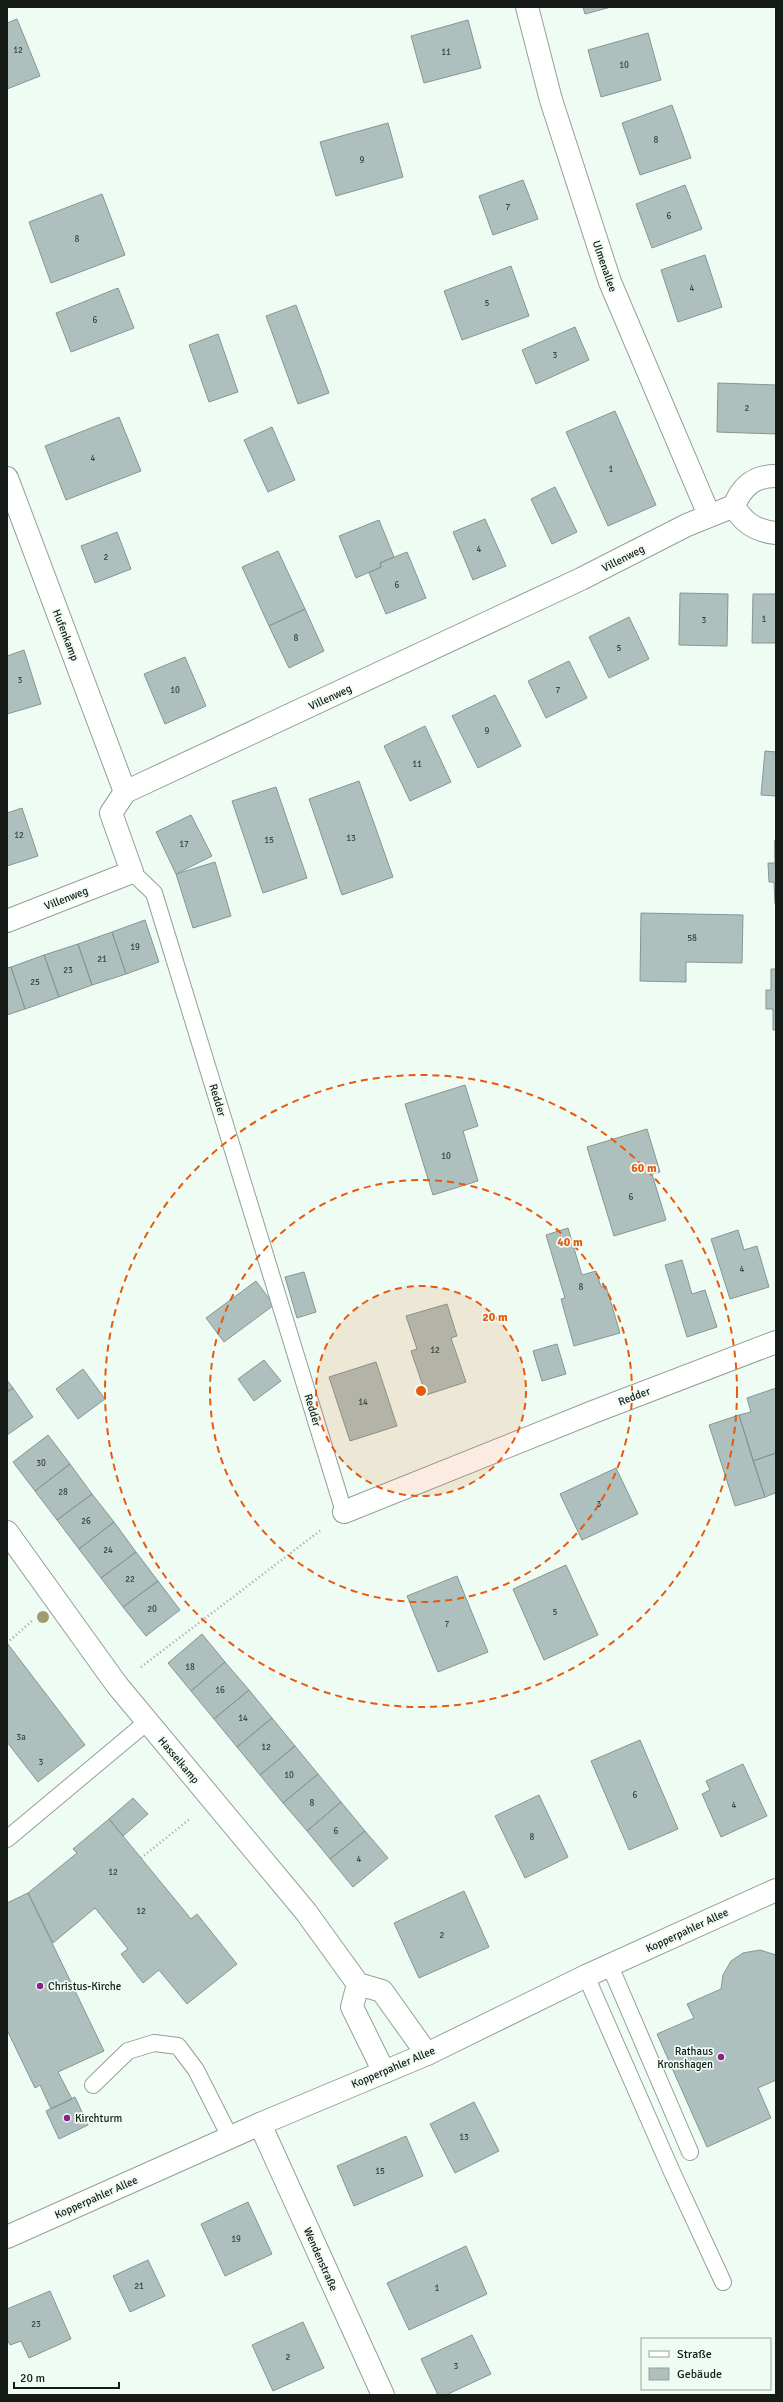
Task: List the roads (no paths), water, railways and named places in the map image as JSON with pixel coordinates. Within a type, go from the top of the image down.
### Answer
[{"type":"street","name":"Ulmenallee","points":[[527,7],[551,100],[610,282],[709,515]]},
{"type":"street","points":[[776,476],[766,476],[753,480],[742,488],[734,506],[741,518],[749,524],[759,529],[776,533]]},
{"type":"street","name":"Hufenkamp","points":[[7,478],[125,792]]},
{"type":"street","name":"Villenweg","points":[[125,792],[574,583],[709,515],[734,506]]},
{"type":"street","points":[[125,792],[111,813],[132,872]]},
{"type":"street","name":"Villenweg","points":[[7,921],[132,872]]},
{"type":"street","name":"Redder","points":[[344,1512],[593,1412],[776,1342]]},
{"type":"street","name":"Hasselkamp","points":[[7,1532],[117,1685],[306,1912],[358,1984]]},
{"type":"street","name":"Kopperpahler Allee","points":[[7,2237],[230,2137],[426,2054],[586,1976],[776,1890]]},
{"type":"street","points":[[384,2072],[352,2007],[358,1984],[382,1991],[426,2054]]},
{"type":"street","name":"Wendenstraße","points":[[260,2124],[383,2395]]},
{"type":"lane","name":"Redder","points":[[132,872],[154,893],[344,1512]]},
{"type":"lane","points":[[7,1840],[148,1722]]},
{"type":"lane","points":[[610,1966],[690,2152]]},
{"type":"lane","points":[[586,1976],[672,2172],[723,2282]]},
{"type":"lane","points":[[93,2085],[128,2051],[154,2043],[178,2046],[196,2070],[230,2137]]},
{"type":"place","name":"Christus-Kirche","points":[[40,1986]]},
{"type":"place","name":"Rathaus Kronshagen","points":[[721,2057]]},
{"type":"place","name":"Kirchturm","points":[[67,2118]]}]
